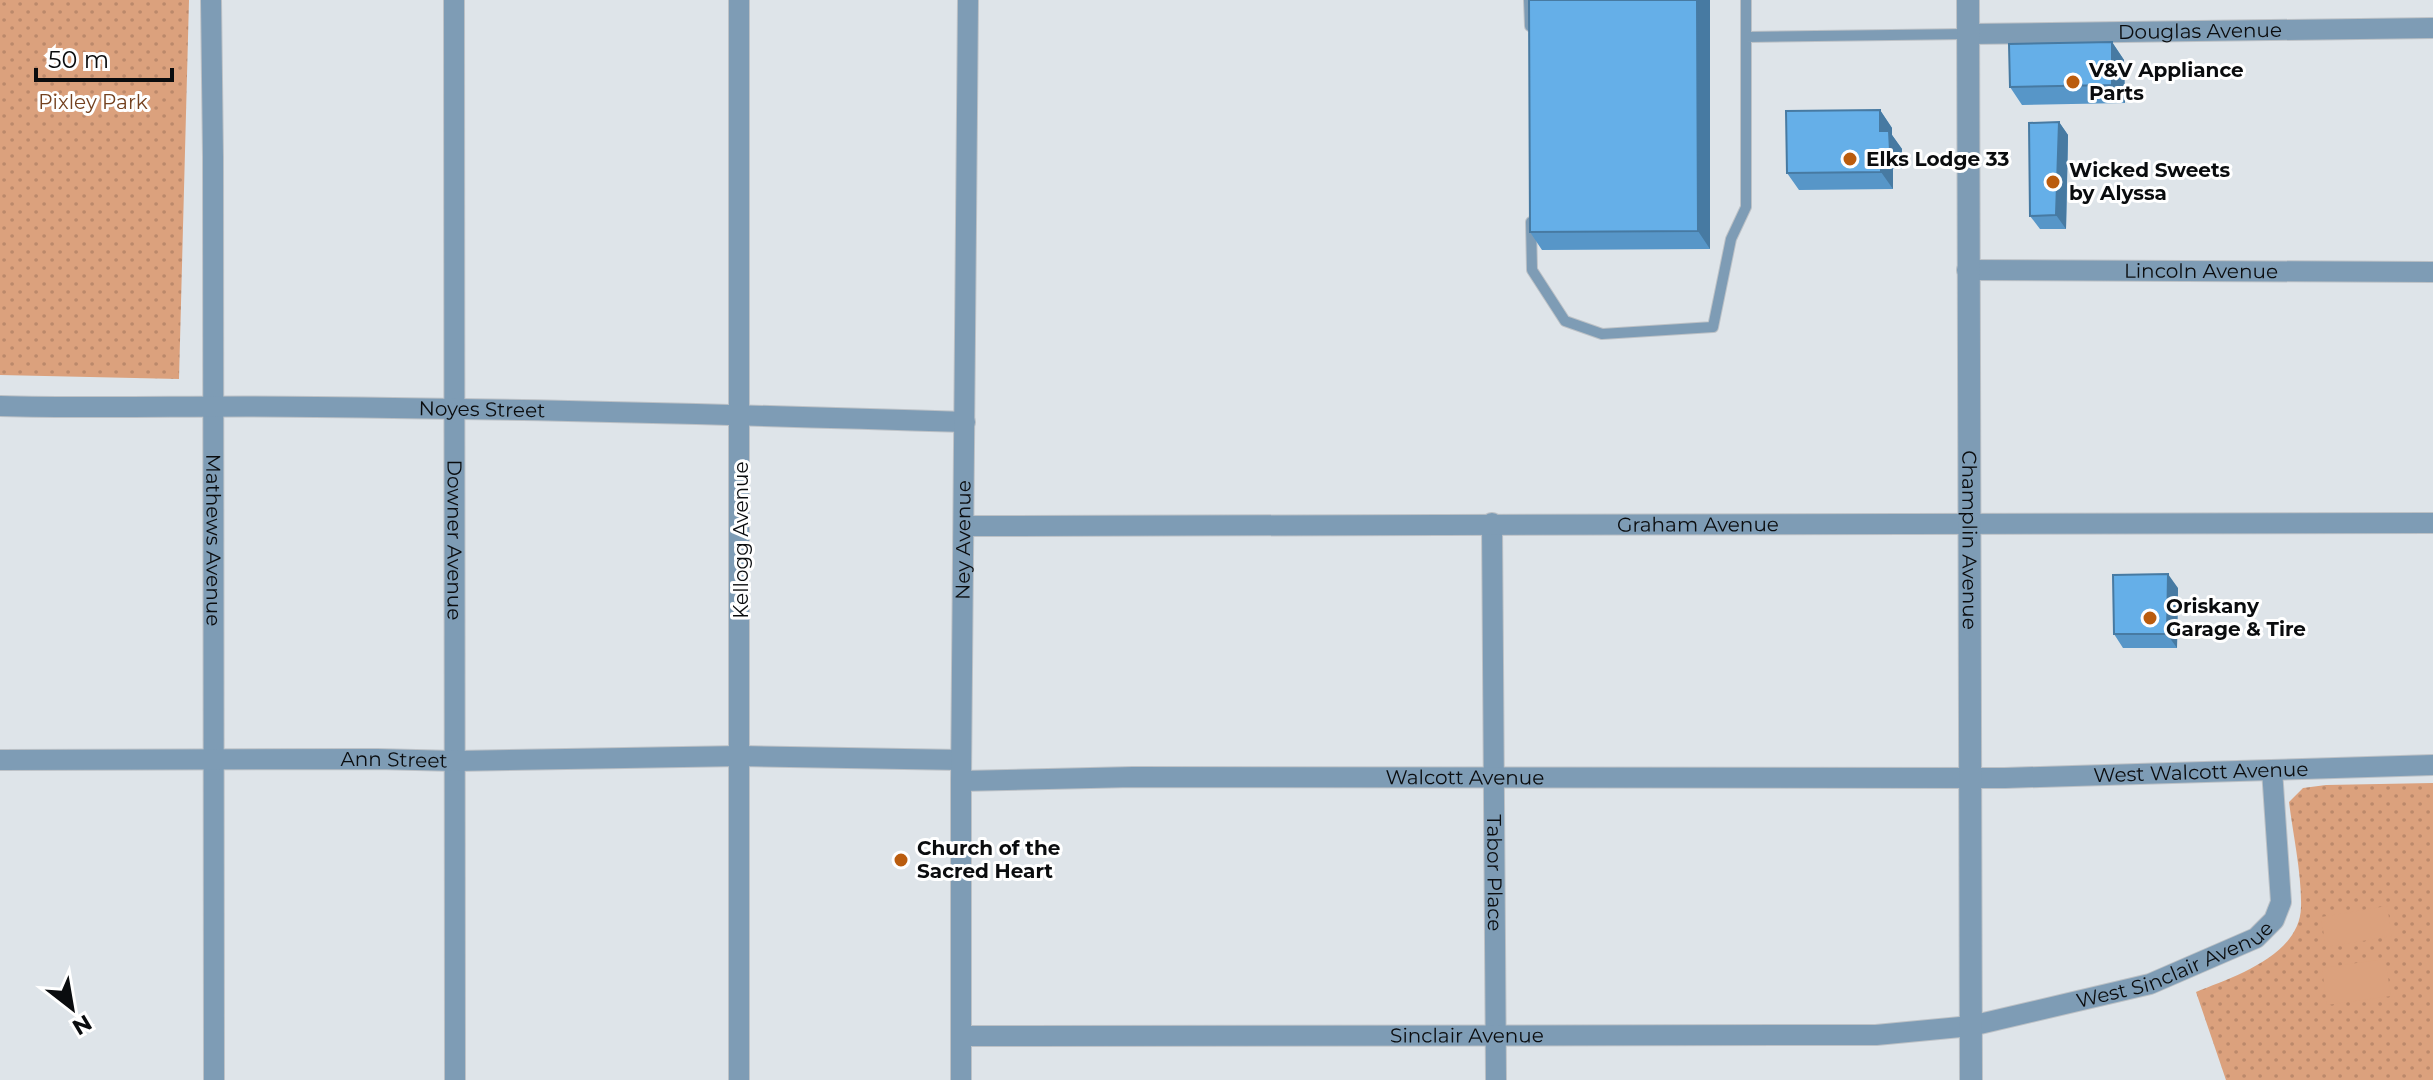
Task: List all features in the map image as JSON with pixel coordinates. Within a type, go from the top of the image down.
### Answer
[{"type":"street","name":"Mathews Avenue","points":[[211,0],[214,1080]]},
{"type":"street","name":"Downer Avenue","points":[[454,0],[455,1080]]},
{"type":"street","name":"Kellogg Avenue","points":[[739,0],[739,1080]]},
{"type":"street","name":"Ney Avenue","points":[[961,1080],[968,0]]},
{"type":"street","name":"Champlin Avenue","points":[[1968,0],[1971,1080]]},
{"type":"street","name":"Douglas Avenue","points":[[1968,34],[2433,28]]},
{"type":"street","name":"Lincoln Avenue","points":[[1967,270],[2433,272]]},
{"type":"street","name":"Noyes Street","points":[[0,406],[115,409],[313,406],[965,422]]},
{"type":"street","name":"Tabor Place","points":[[1492,523],[1496,1080]]},
{"type":"street","name":"Graham Avenue","points":[[964,526],[2433,523]]},
{"type":"street","name":"Ann Street","points":[[0,760],[213,758],[455,761],[788,757]]},
{"type":"street","name":"Walcott Avenue","points":[[788,757],[961,770],[1133,777],[1969,778]]},
{"type":"street","name":"West Walcott Avenue","points":[[1969,778],[2433,765]]},
{"type":"street","name":"West Sinclair Avenue","points":[[1971,1026],[2150,984],[2256,938],[2274,920],[2281,902],[2272,770]]},
{"type":"street","name":"Sinclair Avenue","points":[[961,1036],[1876,1035],[1971,1026]]},
{"type":"lane","points":[[1529,0],[1530,32]]},
{"type":"lane","points":[[1531,207],[1532,270],[1565,321],[1602,334],[1713,327],[1731,239],[1746,207],[1746,0]]},
{"type":"lane","points":[[1746,37],[1968,34]]},
{"type":"green space","name":"Pixley Park","points":[[0,0],[189,0],[179,379],[0,375]]},
{"type":"green space","points":[[2433,783],[2433,1080],[2226,1080],[2196,992],[2262,962],[2289,939],[2298,924],[2300,882],[2289,802],[2303,788]]},
{"type":"green space","points":[[2387,906],[2392,936],[2326,947],[2321,917]]},
{"type":"green space","points":[[2385,959],[2391,996],[2327,1005],[2322,968]]},
{"type":"building","points":[[1529,0],[1697,0],[1698,231],[1530,232]]},
{"type":"building","points":[[2112,42],[2112,85],[2010,87],[2009,44]]},
{"type":"building","name":"Elks Lodge 33","points":[[1880,110],[1880,131],[1889,131],[1890,151],[1881,151],[1881,172],[1787,173],[1786,111]]},
{"type":"building","points":[[2059,122],[2056,215],[2030,216],[2029,123]]},
{"type":"building","name":"Oriskany Garage & Tire","points":[[2168,574],[2167,634],[2114,634],[2113,575]]},
{"type":"place","name":"V&V Appliance Parts","points":[[2073,82]]},
{"type":"place","name":"Elks Lodge 33","points":[[1850,159]]},
{"type":"place","name":"Wicked Sweets by Alyssa","points":[[2053,182]]},
{"type":"place","name":"Oriskany Garage & Tire","points":[[2150,618]]},
{"type":"place","name":"Church of the Sacred Heart","points":[[901,860]]}]
